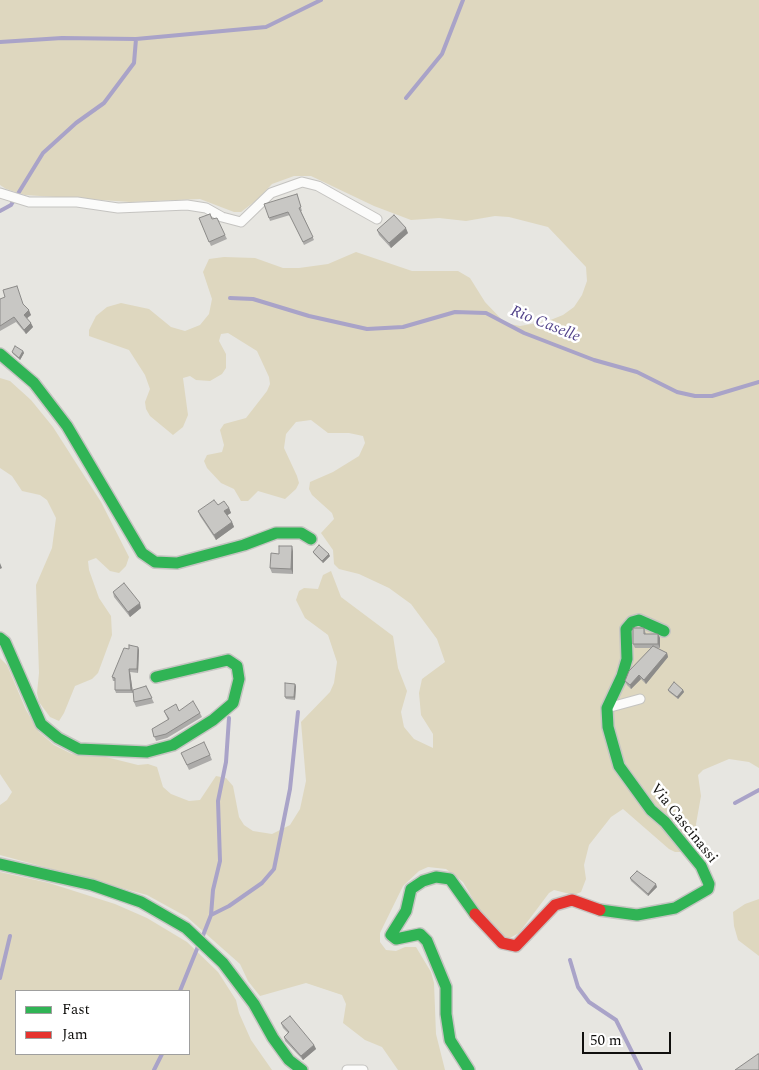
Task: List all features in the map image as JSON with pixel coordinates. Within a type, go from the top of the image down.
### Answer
[{"type":"street","points":[[0,193],[29,202],[76,202],[118,208],[187,205],[206,208],[222,217],[241,222],[271,193],[302,182],[318,186],[377,219]]},
{"type":"street","points":[[0,354],[34,383],[67,426],[142,553],[155,562],[177,563],[244,545],[276,533],[301,533],[311,540]]},
{"type":"street","points":[[607,708],[622,676],[627,659],[626,629],[632,622],[645,620],[664,631]]},
{"type":"street","points":[[0,638],[5,642],[41,724],[58,738],[79,749],[147,752],[173,745],[213,720],[233,703],[239,679],[237,666],[228,660],[156,677]]},
{"type":"street","points":[[607,708],[640,699]]},
{"type":"street","name":"Via Cascinassi","points":[[469,1070],[450,1040],[446,1014],[446,987],[427,941],[420,934],[407,935],[396,939],[391,935],[406,911],[411,890],[423,881],[436,877],[450,879],[481,922],[502,943],[516,946],[555,905],[572,900],[599,910],[638,915],[675,908],[708,889],[709,884],[701,866],[666,822],[652,810],[620,766],[610,738],[607,708]]},
{"type":"street","points":[[0,864],[92,886],[141,902],[186,928],[223,963],[254,1004],[273,1038],[289,1060],[302,1070]]},
{"type":"street","points":[[347,1070],[363,1070]]},
{"type":"shaded area","points":[[0,0],[759,0],[759,768],[749,762],[729,759],[703,770],[698,775],[701,796],[696,824],[697,837],[681,852],[669,849],[623,809],[611,817],[589,845],[584,865],[586,879],[581,892],[574,895],[554,890],[549,893],[519,933],[506,940],[484,918],[463,882],[446,869],[428,867],[419,871],[403,886],[380,933],[380,942],[386,950],[396,951],[405,947],[416,947],[431,972],[434,983],[436,1034],[445,1070],[398,1070],[382,1047],[365,1040],[343,1023],[346,1004],[342,995],[306,983],[260,996],[248,981],[240,964],[187,917],[147,895],[0,855],[0,805],[7,800],[12,792],[0,774],[0,658],[7,665],[26,710],[39,732],[54,745],[72,754],[102,756],[138,765],[148,764],[157,767],[163,787],[171,794],[189,801],[200,800],[216,776],[226,778],[233,786],[239,817],[244,825],[253,831],[272,834],[290,825],[300,809],[306,781],[301,722],[330,692],[334,683],[337,662],[328,635],[305,618],[296,600],[299,591],[304,588],[318,589],[323,575],[331,571],[341,597],[393,636],[398,668],[407,691],[401,712],[404,727],[414,739],[433,748],[433,734],[421,715],[419,693],[422,679],[445,662],[437,639],[411,604],[389,588],[359,574],[339,569],[334,564],[333,550],[321,533],[334,519],[332,513],[312,495],[309,489],[310,482],[333,472],[359,456],[365,443],[363,436],[349,433],[328,433],[311,420],[296,422],[286,434],[284,448],[297,476],[299,483],[296,489],[285,499],[258,491],[248,501],[241,501],[234,489],[221,483],[207,468],[204,461],[207,455],[222,452],[224,445],[220,430],[224,424],[246,418],[267,391],[270,384],[269,377],[257,351],[228,333],[221,334],[219,341],[226,354],[226,368],[222,374],[210,381],[196,380],[190,376],[183,378],[188,415],[183,427],[173,435],[150,416],[146,409],[145,402],[150,389],[145,375],[129,350],[89,336],[89,330],[96,316],[107,307],[121,303],[149,309],[171,327],[185,331],[200,325],[209,314],[212,299],[203,272],[209,259],[224,257],[255,258],[283,268],[299,268],[328,264],[356,252],[412,271],[458,271],[470,278],[485,302],[505,323],[520,326],[548,321],[563,315],[574,307],[582,295],[587,281],[586,267],[548,227],[509,217],[495,216],[466,221],[439,218],[411,220],[374,206],[311,176],[294,176],[272,184],[258,199],[241,212],[234,212],[200,199],[131,202],[25,195],[6,189],[0,185]]},
{"type":"shaded area","points":[[0,378],[10,381],[31,400],[53,427],[101,502],[129,557],[126,566],[119,573],[110,571],[96,558],[88,561],[89,570],[99,598],[111,616],[112,635],[98,673],[92,679],[75,686],[59,721],[50,717],[39,702],[37,693],[39,673],[36,585],[52,548],[56,518],[47,500],[40,495],[22,491],[12,476],[0,468]]},
{"type":"shaded area","points":[[0,872],[49,883],[115,904],[147,918],[187,942],[218,972],[236,1000],[239,1013],[251,1040],[272,1070],[0,1070]]},
{"type":"shaded area","points":[[759,899],[759,956],[738,940],[733,912],[745,904]]},
{"type":"building","points":[[297,194],[301,207],[299,208],[313,237],[303,242],[288,212],[269,218],[264,204]]},
{"type":"building","points":[[210,214],[212,219],[217,218],[225,235],[209,242],[199,218]]},
{"type":"building","points":[[394,215],[406,228],[389,243],[377,230]]},
{"type":"building","points":[[17,286],[23,304],[29,310],[24,315],[31,323],[24,330],[14,317],[0,326],[0,299],[5,297],[3,290]]},
{"type":"building","points":[[15,346],[23,351],[19,358],[12,352]]},
{"type":"building","points":[[214,500],[218,505],[224,501],[229,508],[224,511],[232,522],[214,535],[198,511]]},
{"type":"building","points":[[319,545],[329,554],[322,561],[313,552]]},
{"type":"building","points":[[279,546],[292,546],[291,569],[270,568],[271,553],[279,554]]},
{"type":"building","points":[[124,583],[140,603],[128,612],[113,592]]},
{"type":"building","points":[[633,628],[644,628],[644,634],[658,634],[658,644],[633,644]]},
{"type":"building","points":[[129,645],[138,647],[137,669],[129,669],[131,690],[115,690],[115,678],[112,677],[124,648],[129,649]]},
{"type":"building","points":[[653,646],[667,653],[644,680],[639,675],[630,685],[625,681],[629,671]]},
{"type":"building","points":[[674,682],[683,690],[677,697],[668,690]]},
{"type":"building","points":[[285,683],[295,684],[294,697],[285,697]]},
{"type":"building","points":[[146,686],[152,698],[134,702],[133,690]]},
{"type":"building","points":[[193,701],[200,713],[166,734],[154,737],[152,729],[169,719],[164,711],[176,704],[179,711]]},
{"type":"building","points":[[204,742],[210,755],[187,765],[181,753]]},
{"type":"building","points":[[637,871],[656,884],[648,894],[630,878]]},
{"type":"building","points":[[290,1016],[314,1045],[301,1056],[284,1037],[289,1032],[281,1023]]},
{"type":"building","points":[[758,1054],[759,1070],[735,1070]]},
{"type":"waterway","points":[[0,42],[62,38],[136,39],[266,27],[321,0]]},
{"type":"waterway","points":[[406,98],[442,54],[463,0]]},
{"type":"waterway","points":[[0,211],[11,205],[43,153],[76,123],[104,103],[134,63],[136,39]]},
{"type":"waterway","name":"Rio Caselle","points":[[230,298],[253,299],[309,316],[367,329],[403,327],[455,312],[486,313],[524,333],[594,360],[637,372],[677,392],[695,396],[712,396],[759,382]]},
{"type":"waterway","points":[[202,938],[211,915],[229,906],[262,883],[274,869],[290,789],[298,712]]},
{"type":"waterway","points":[[211,915],[213,890],[220,861],[218,801],[226,762],[229,718]]},
{"type":"waterway","points":[[735,803],[759,790]]},
{"type":"waterway","points":[[0,978],[10,936]]},
{"type":"waterway","points":[[180,990],[199,944]]},
{"type":"waterway","points":[[570,960],[578,987],[589,1002],[616,1020],[641,1070]]},
{"type":"waterway","points":[[154,1070],[162,1055]]},
{"type":"traffic: fast","points":[[0,354],[34,383],[67,426],[142,553],[155,562],[177,563],[244,545],[276,533],[301,533],[311,539]]},
{"type":"traffic: fast","points":[[600,910],[637,915],[675,908],[708,889],[709,884],[701,866],[665,822],[651,810],[619,766],[608,727],[607,708],[622,676],[627,659],[626,629],[632,622],[639,620],[664,631]]},
{"type":"traffic: fast","points":[[0,638],[5,642],[41,724],[58,738],[79,749],[147,752],[173,745],[213,720],[233,703],[239,679],[237,666],[228,660],[156,677]]},
{"type":"traffic: fast","points":[[0,864],[92,885],[141,902],[186,928],[223,963],[254,1004],[273,1038],[289,1060],[302,1070]]},
{"type":"traffic: fast","points":[[469,1070],[450,1040],[446,1014],[446,987],[427,941],[420,934],[396,939],[391,935],[406,911],[411,889],[423,881],[436,877],[450,879],[475,914]]},
{"type":"traffic: jam","points":[[475,914],[502,943],[516,946],[555,905],[572,900],[600,910]]}]
